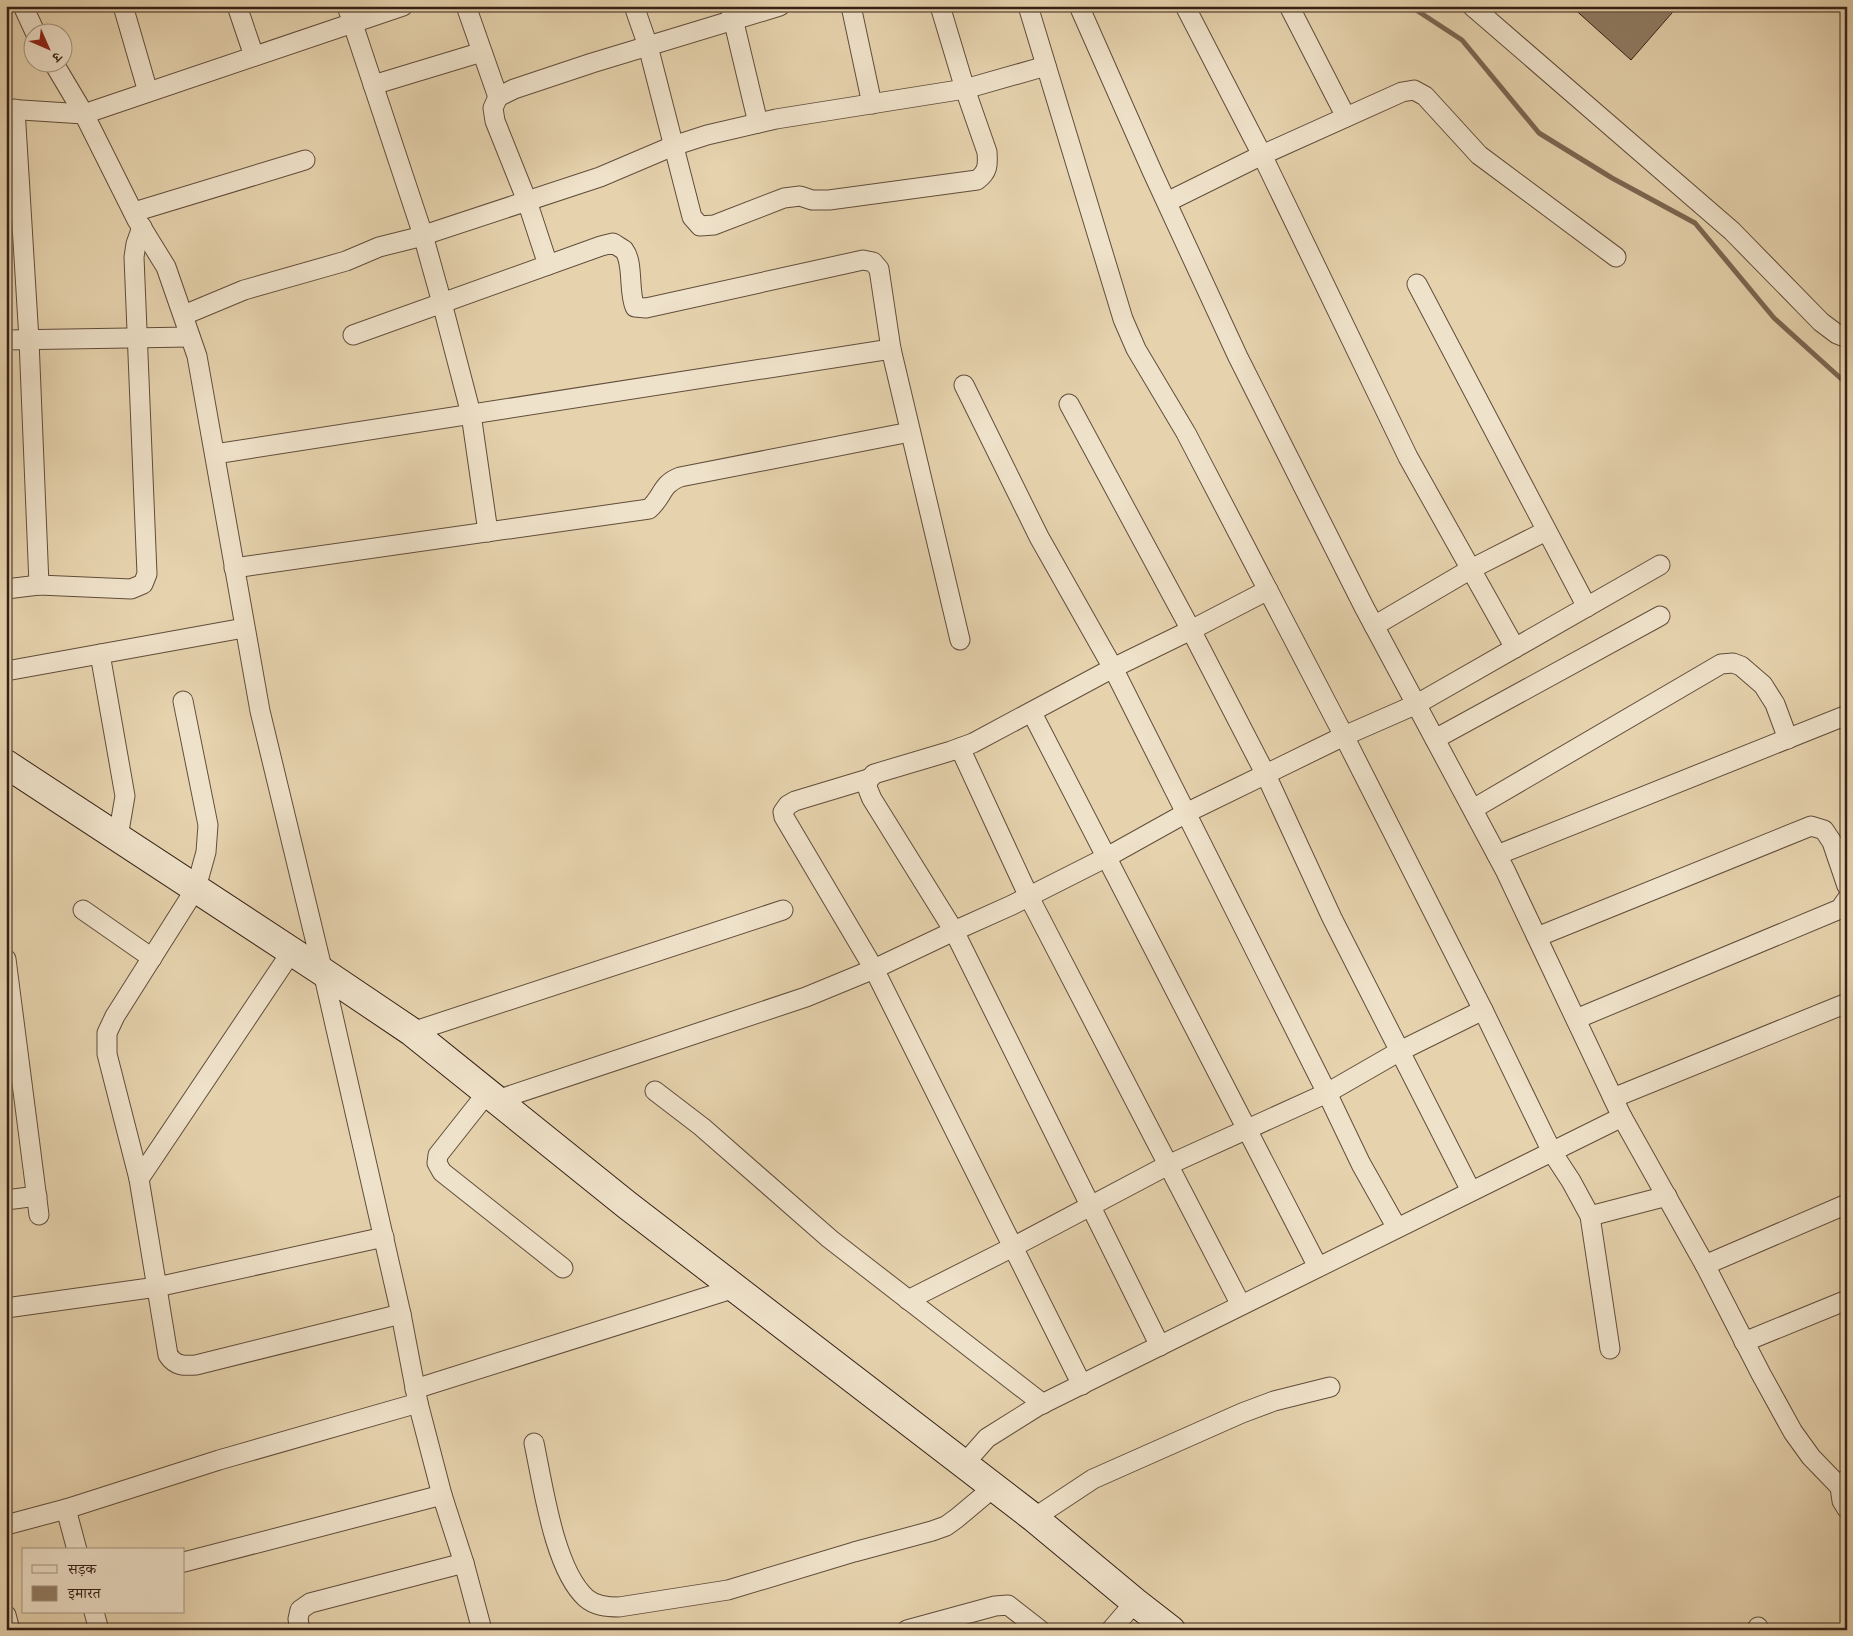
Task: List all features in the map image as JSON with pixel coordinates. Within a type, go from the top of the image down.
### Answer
[{"type":"street","points":[[23,6],[30,22]]},
{"type":"street","points":[[123,6],[148,92]]},
{"type":"street","points":[[237,6],[254,56]]},
{"type":"street","points":[[39,585],[29,340],[10,109],[84,114],[254,56],[350,15],[403,6]]},
{"type":"street","points":[[466,6],[498,97]]},
{"type":"street","points":[[634,6],[648,46],[692,217],[700,226],[714,225],[784,198],[800,196],[812,200],[830,200],[977,180],[984,174],[988,163],[987,152],[940,6]]},
{"type":"street","points":[[548,265],[527,201],[495,121],[493,108],[498,97],[514,89],[648,46],[732,13],[780,6]]},
{"type":"street","points":[[851,6],[872,104]]},
{"type":"street","points":[[1028,6],[1123,319],[1136,349],[1186,433],[1344,736],[1483,1010],[1552,1152],[1571,1181],[1590,1216],[1610,1349]]},
{"type":"street","points":[[1080,6],[1238,357],[1374,626],[1497,855],[1622,1117],[1705,1265],[1792,1432],[1811,1457],[1843,1483],[1842,1501],[1847,1509]]},
{"type":"street","points":[[1185,6],[1262,155],[1408,457],[1515,648]]},
{"type":"street","points":[[1289,6],[1346,117]]},
{"type":"street","points":[[1472,6],[1732,231],[1821,322],[1837,334],[1847,338]]},
{"type":"street","points":[[732,13],[758,123]]},
{"type":"street","points":[[350,15],[423,235],[442,303],[471,414],[488,532]]},
{"type":"street","points":[[373,85],[482,52]]},
{"type":"street","points":[[184,315],[244,290],[346,261],[379,247],[423,235],[600,177],[673,146],[758,123],[966,89],[1046,66]]},
{"type":"street","points":[[59,72],[84,114],[138,220],[166,267],[198,356],[260,711],[323,972],[384,1238],[417,1396],[442,1495],[464,1562],[482,1630]]},
{"type":"street","points":[[1167,202],[1262,155],[1402,92],[1414,90],[1425,96],[1479,155],[1616,258]]},
{"type":"street","points":[[138,220],[305,160]]},
{"type":"street","points":[[6,589],[39,585],[131,589],[143,584],[147,574],[134,257],[138,220]]},
{"type":"street","points":[[353,335],[613,243],[624,250],[630,269],[632,299],[635,307],[646,308],[863,260],[873,262],[879,269],[891,349],[960,640]]},
{"type":"street","points":[[1417,284],[1587,607]]},
{"type":"street","points":[[6,340],[190,337]]},
{"type":"street","points":[[215,454],[891,349]]},
{"type":"street","points":[[964,385],[1039,537],[1113,668],[1361,1164],[1397,1228]]},
{"type":"street","points":[[1070,404],[1266,775],[1332,918],[1471,1191]]},
{"type":"street","points":[[234,568],[649,509],[658,502],[664,487],[670,481],[680,477],[910,432]]},
{"type":"street","points":[[1374,626],[1471,569],[1546,531]]},
{"type":"street","points":[[563,1268],[442,1172],[437,1162],[438,1155],[492,1097],[806,997],[874,969],[1029,897],[1107,857],[1186,813],[1344,736],[1417,704],[1660,565]]},
{"type":"street","points":[[1082,1385],[874,969],[784,817],[783,812],[788,805],[795,801],[868,780],[874,774],[960,748],[1032,713],[1113,668],[1268,590]]},
{"type":"street","points":[[1435,739],[1660,616]]},
{"type":"street","points":[[6,671],[244,628]]},
{"type":"street","points":[[100,654],[125,796],[118,838]]},
{"type":"street","points":[[1473,809],[1721,664],[1733,663],[1741,666],[1763,685],[1775,704],[1788,739]]},
{"type":"street","points":[[183,701],[208,825],[206,852],[196,888],[107,1033],[107,1054],[139,1179],[168,1355],[172,1362],[184,1366],[196,1365],[401,1314]]},
{"type":"street","points":[[1032,713],[1318,1267]]},
{"type":"street","points":[[1497,855],[1847,715]]},
{"type":"street","points":[[960,748],[1029,897],[1241,1305]]},
{"type":"street","points":[[6,764],[412,1032],[627,1205],[1034,1518],[1135,1602],[1172,1630]]},
{"type":"street","points":[[868,780],[867,785],[872,799],[954,931],[1089,1207],[1160,1346]]},
{"type":"street","points":[[1537,937],[1811,826],[1824,830],[1832,842],[1847,886]]},
{"type":"street","points":[[1576,1019],[1840,909],[1847,900]]},
{"type":"street","points":[[83,910],[152,958]]},
{"type":"street","points":[[412,1032],[783,910]]},
{"type":"street","points":[[139,1179],[292,951]]},
{"type":"street","points":[[6,959],[39,1215]]},
{"type":"street","points":[[1613,1098],[1847,1003]]},
{"type":"street","points":[[908,1300],[1168,1165],[1327,1093],[1400,1052],[1483,1010]]},
{"type":"street","points":[[656,1091],[702,1127],[830,1239],[1043,1404]]},
{"type":"street","points":[[964,1464],[987,1438],[1010,1422],[1043,1404],[1622,1117]]},
{"type":"street","points":[[6,1200],[37,1196]]},
{"type":"street","points":[[1590,1216],[1667,1196]]},
{"type":"street","points":[[1705,1265],[1847,1204]]},
{"type":"street","points":[[6,1308],[157,1287],[384,1238]]},
{"type":"street","points":[[6,1525],[66,1509],[417,1396],[735,1288]]},
{"type":"street","points":[[1744,1342],[1847,1300]]},
{"type":"street","points":[[1034,1518],[1093,1479],[1242,1413],[1274,1400],[1330,1387]]},
{"type":"street","points":[[534,1443],[557,1547],[564,1565],[568,1574],[586,1598],[602,1606],[619,1607],[728,1590],[932,1531],[946,1526],[994,1487]]},
{"type":"street","points":[[185,1562],[442,1495]]},
{"type":"street","points":[[66,1509],[76,1548]]},
{"type":"street","points":[[300,1630],[298,1619],[300,1610],[310,1603],[464,1562]]},
{"type":"street","points":[[1111,1630],[1135,1602]]},
{"type":"street","points":[[908,1630],[995,1606],[1008,1605],[1040,1630]]},
{"type":"street","points":[[95,1614],[99,1630]]},
{"type":"street","points":[[6,1615],[10,1630]]},
{"type":"building","points":[[1571,6],[1678,6],[1631,60]]},
{"type":"waterway","points":[[1410,6],[1462,40],[1539,133],[1612,178],[1695,223],[1774,318],[1847,384]]}]
